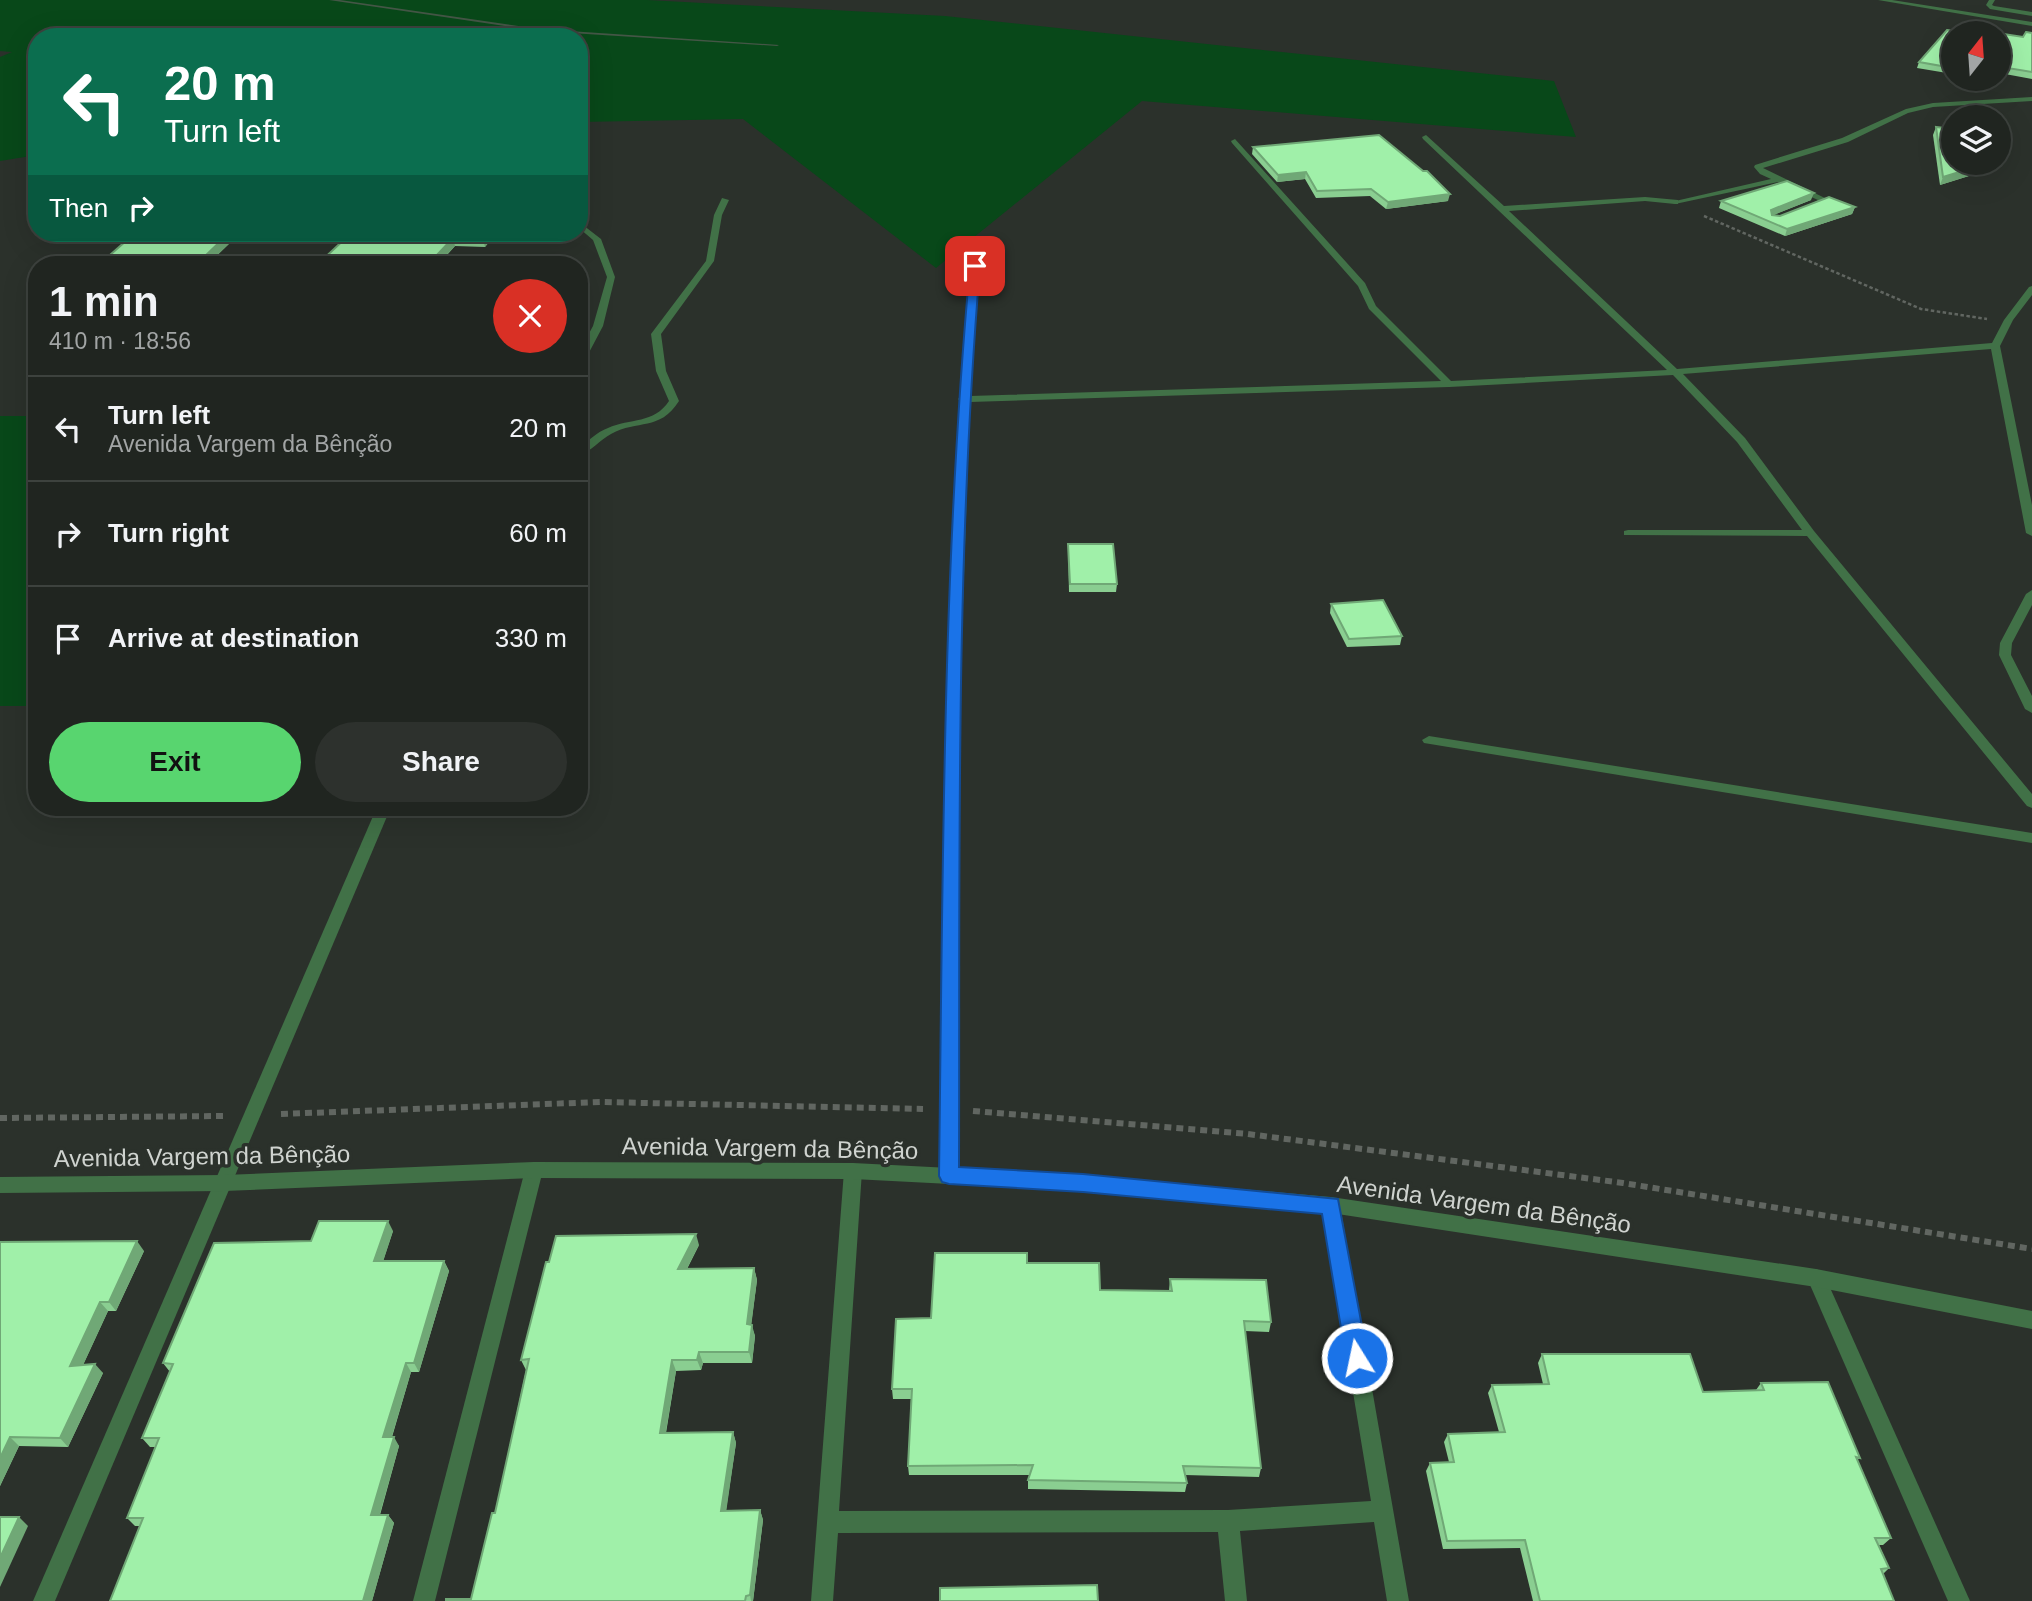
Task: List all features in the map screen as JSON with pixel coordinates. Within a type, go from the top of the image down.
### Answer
[{"type":"street","points":[[1881,0],[2032,24]]},
{"type":"street","points":[[1992,0],[1989,5],[1992,8],[2032,14]]},
{"type":"street","points":[[1798,211],[1825,200],[1758,167],[1845,140],[1906,111],[1933,105],[2032,99]]},
{"type":"street","points":[[1426,137],[1675,372],[1741,440],[1810,533],[2032,803]]},
{"type":"street","points":[[1235,141],[1362,285],[1372,307],[1449,384]]},
{"type":"street","points":[[1503,209],[1645,199],[1675,202],[1780,179]]},
{"type":"street","points":[[588,446],[612,429],[649,422],[669,412],[674,401],[661,371],[656,334],[710,261],[718,215],[725,200]]},
{"type":"street","points":[[588,232],[597,239],[611,276],[598,326],[588,345]]},
{"type":"street","points":[[949,1176],[954,685],[963,399],[975,266]]},
{"type":"street","points":[[2032,289],[2009,320],[1995,346],[2032,533]]},
{"type":"street","points":[[963,399],[1449,384],[1675,372],[1995,346]]},
{"type":"street","points":[[1628,533],[1810,533]]},
{"type":"street","points":[[2032,594],[2006,643],[2005,655],[2032,709]]},
{"type":"street","points":[[1429,740],[2032,838]]},
{"type":"street","points":[[44,1601],[379,816]]},
{"type":"street","points":[[424,1601],[534,1170]]},
{"type":"street","name":"Avenida Vargem da Bênção","points":[[0,1185],[224,1183],[534,1170],[853,1171],[1083,1183],[1331,1205],[1816,1278],[2032,1320]]},
{"type":"street","points":[[822,1601],[853,1171]]},
{"type":"street","points":[[1331,1205],[1398,1601]]},
{"type":"street","points":[[1816,1278],[1959,1601]]},
{"type":"street","points":[[829,1522],[1228,1521],[1384,1511]]},
{"type":"street","points":[[1228,1521],[1236,1601]]},
{"type":"path","points":[[1675,202],[1921,309],[2009,320]]},
{"type":"path","points":[[0,1118],[252,1115],[600,1102],[949,1109],[1248,1134],[1609,1181],[2032,1249]]},
{"type":"green space","points":[[0,0],[647,0],[945,16],[1554,81],[1576,137],[1142,101],[936,268],[743,119],[588,122],[588,28],[28,28],[28,156],[0,161],[0,57],[12,52],[0,51]]},
{"type":"green space","points":[[0,416],[28,416],[28,706],[0,706]]},
{"type":"building","points":[[2026,32],[2032,33],[2032,72],[2011,68],[2011,35],[2023,37]]},
{"type":"building","points":[[1941,37],[1941,66],[1919,62]]},
{"type":"building","points":[[1936,127],[1941,128],[1941,163]]},
{"type":"building","points":[[1379,135],[1423,171],[1427,171],[1450,194],[1388,202],[1371,189],[1317,191],[1306,172],[1278,175],[1253,147]]},
{"type":"building","points":[[1787,181],[1814,193],[1771,210],[1772,215],[1780,216],[1829,197],[1855,207],[1787,229],[1721,201]]},
{"type":"building","points":[[125,242],[220,242],[205,256],[110,255]]},
{"type":"building","points":[[342,242],[449,242],[436,256],[327,256]]},
{"type":"building","points":[[1068,544],[1113,544],[1117,584],[1070,584]]},
{"type":"building","points":[[1383,600],[1402,636],[1349,639],[1331,604]]},
{"type":"building","points":[[319,1221],[388,1221],[374,1261],[444,1261],[414,1363],[406,1363],[383,1437],[394,1437],[371,1515],[388,1515],[363,1601],[110,1601],[143,1518],[127,1518],[159,1438],[142,1438],[173,1364],[163,1363],[214,1243],[311,1241]]},
{"type":"building","points":[[696,1234],[678,1269],[754,1268],[747,1324],[752,1325],[749,1352],[699,1352],[697,1360],[672,1360],[660,1433],[733,1432],[721,1511],[760,1510],[750,1595],[746,1596],[745,1601],[446,1601],[471,1599],[492,1513],[495,1513],[529,1359],[521,1360],[546,1262],[549,1262],[556,1236]]},
{"type":"building","points":[[137,1241],[109,1302],[100,1302],[70,1366],[95,1364],[60,1438],[10,1437],[0,1458],[0,1242]]},
{"type":"building","points":[[935,1253],[1027,1253],[1027,1263],[1099,1263],[1100,1290],[1172,1291],[1170,1279],[1266,1280],[1271,1322],[1244,1321],[1261,1468],[1183,1466],[1187,1483],[1028,1480],[1033,1465],[908,1466],[912,1389],[892,1389],[896,1319],[931,1318]]},
{"type":"building","points":[[1542,1354],[1690,1354],[1703,1392],[1764,1390],[1761,1383],[1828,1382],[1860,1458],[1856,1457],[1891,1538],[1875,1538],[1889,1568],[1881,1569],[1894,1601],[1540,1601],[1525,1540],[1447,1541],[1430,1463],[1454,1462],[1448,1434],[1505,1432],[1492,1385],[1549,1384]]},
{"type":"building","points":[[0,1517],[19,1517],[0,1558]]},
{"type":"building","points":[[1097,1585],[1098,1601],[940,1601],[940,1588]]},
{"type":"waterway","points":[[331,0],[525,28]]},
{"type":"waterway","points":[[588,33],[777,45]]},
{"type":"route","points":[[975,266],[963,399],[954,685],[949,1176],[1083,1183],[1331,1205],[1357,1358]]}]
